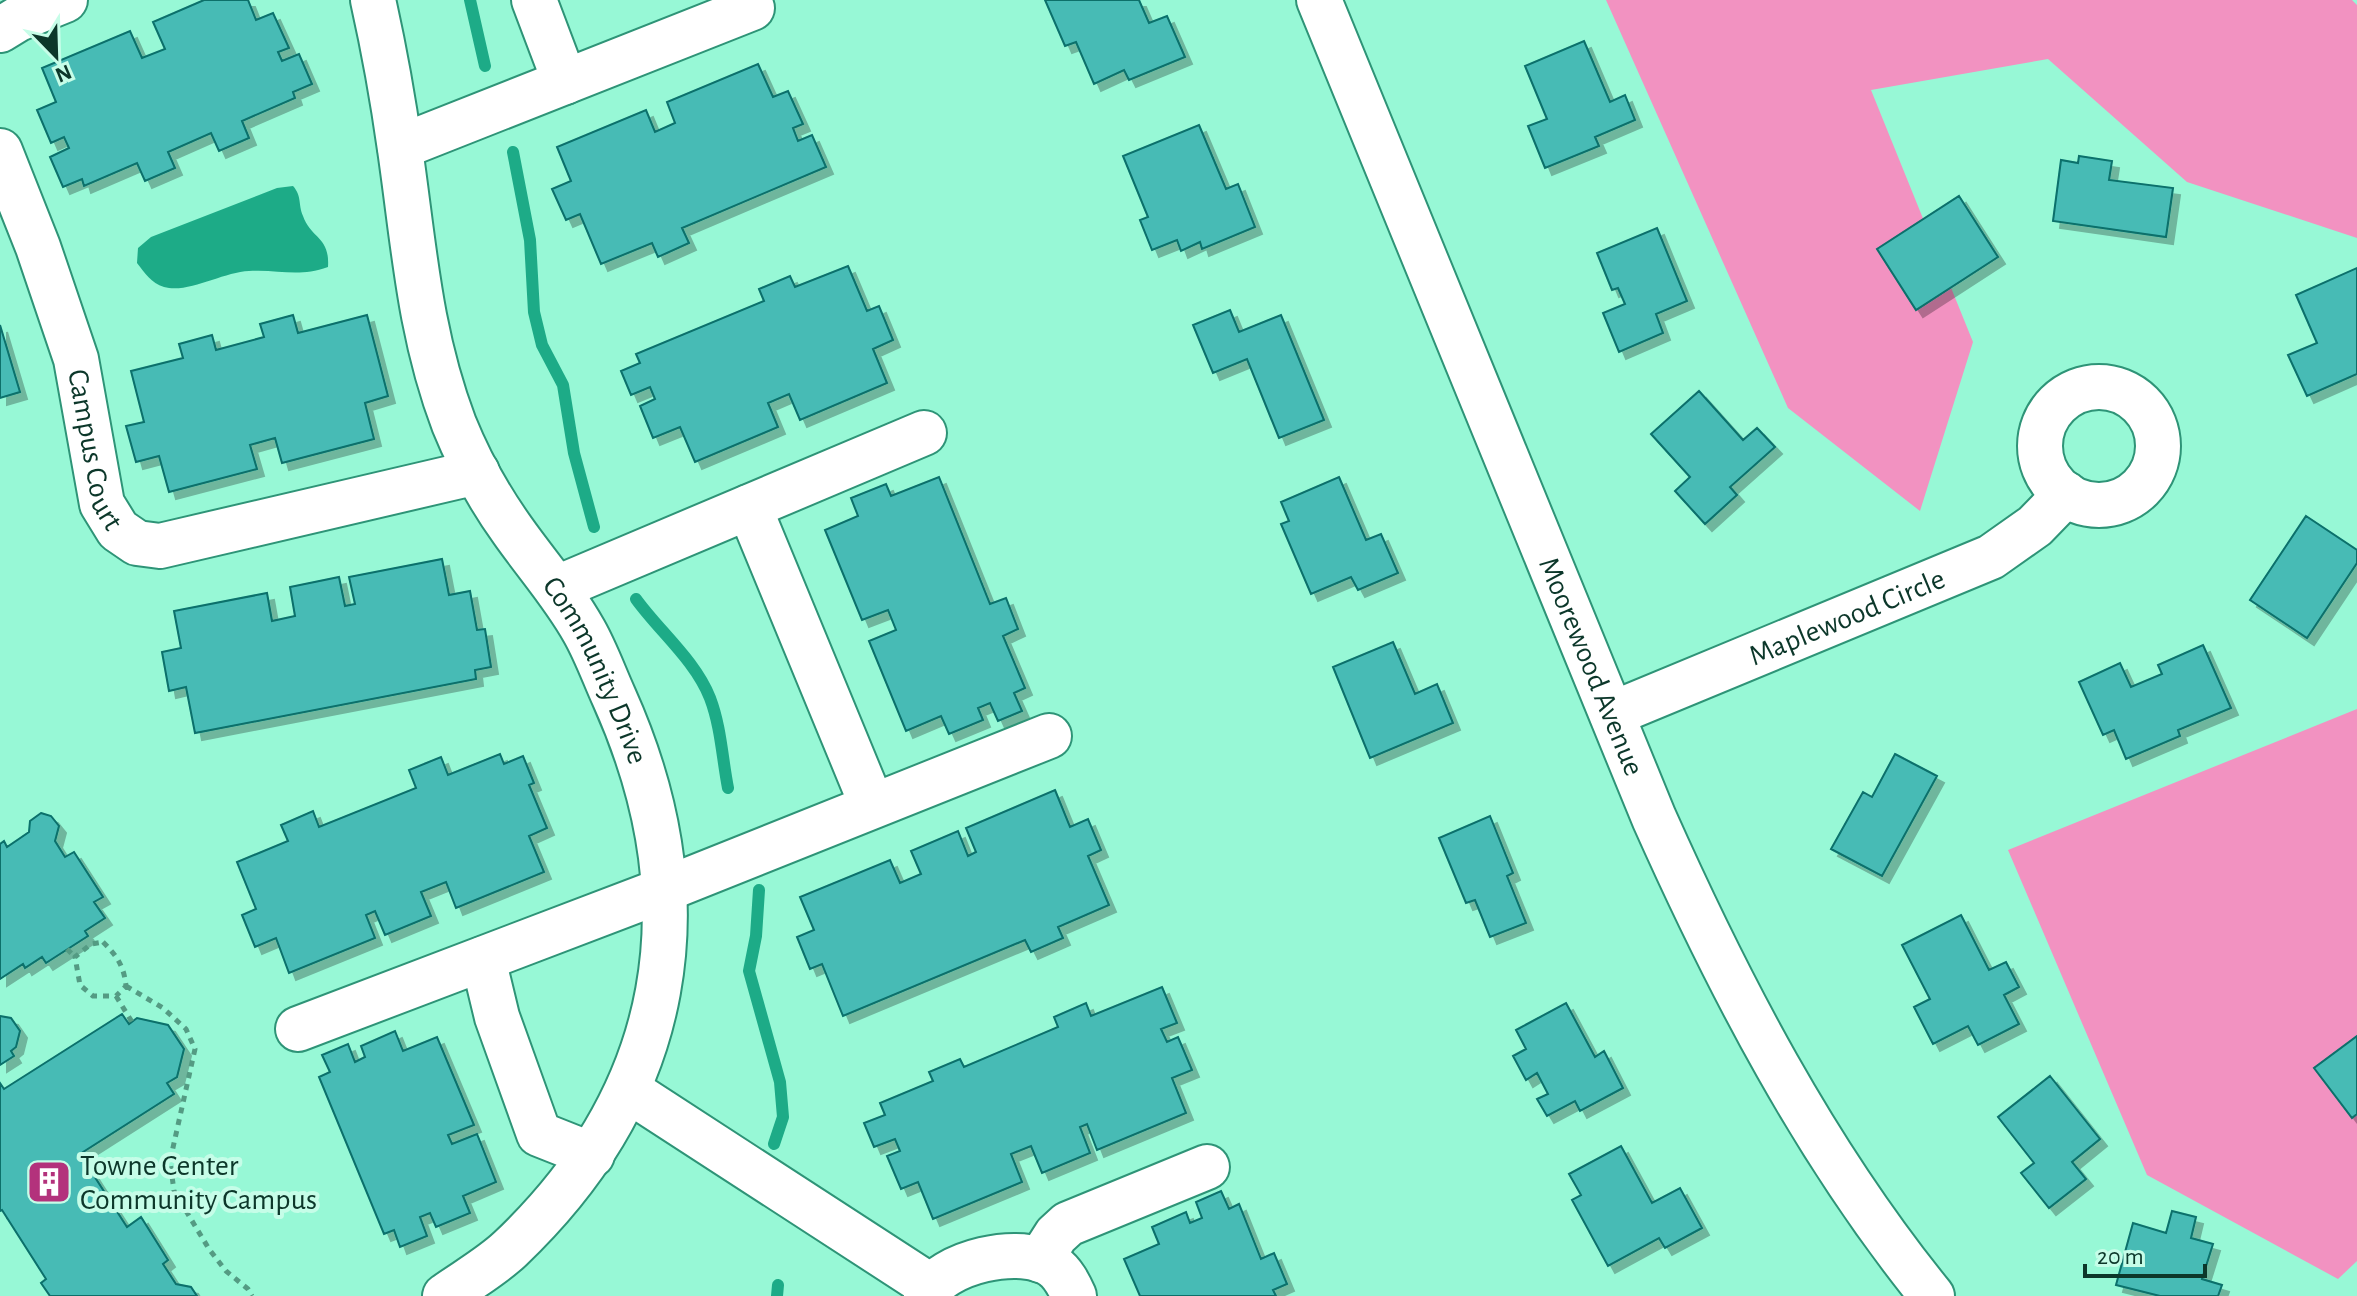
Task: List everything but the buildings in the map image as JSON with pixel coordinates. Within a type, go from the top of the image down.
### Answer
[{"type":"street","points":[[0,30],[18,19],[65,0]]},
{"type":"street","name":"Community Drive","points":[[373,0],[400,147],[413,263],[428,345],[455,425],[477,472],[513,531],[557,588],[586,634],[629,731],[654,806],[666,889],[664,958],[659,985],[651,1025],[628,1090],[577,1176],[508,1251],[445,1296]]},
{"type":"street","points":[[534,0],[565,82]]},
{"type":"street","name":"Moorewood Avenue","points":[[1319,0],[1671,855],[1740,1000],[1828,1149],[1932,1296]]},
{"type":"street","points":[[400,147],[752,8]]},
{"type":"street","name":"Campus Court","points":[[0,151],[38,247],[76,359],[102,504],[118,530],[137,543],[160,546],[477,472]]},
{"type":"street","points":[[557,588],[924,433]]},
{"type":"street","name":"Maplewood Circle","points":[[1612,714],[1991,557],[2035,526],[2066,494]]},
{"type":"street","points":[[749,507],[872,805]]},
{"type":"street","points":[[298,1029],[666,889],[1049,736]]},
{"type":"street","points":[[483,959],[497,1017],[539,1134],[592,1155]]},
{"type":"street","points":[[628,1090],[928,1291],[947,1275],[985,1259],[1011,1254],[1031,1256],[1052,1265],[1074,1296]]},
{"type":"street","points":[[1040,1260],[1056,1235],[1068,1224],[1207,1167]]},
{"type":"path","points":[[75,957],[91,944],[103,942],[115,953],[124,969],[126,986]]},
{"type":"path","points":[[67,949],[75,957],[80,985],[93,996],[116,996],[126,986]]},
{"type":"path","points":[[126,986],[163,1008],[186,1029],[195,1049],[170,1161],[174,1191],[226,1271],[252,1296]]},
{"type":"path","points":[[116,996],[132,1022]]},
{"type":"shaded area","points":[[1606,0],[2352,0],[2357,5],[2357,238],[2187,182],[2048,59],[1871,90],[1973,342],[1920,511],[1788,408]]},
{"type":"shaded area","points":[[293,186],[298,193],[306,224],[326,249],[328,267],[297,273],[239,272],[184,288],[173,288],[155,283],[137,263],[138,248],[151,237],[277,188]]},
{"type":"shaded area","points":[[2357,709],[2357,1261],[2338,1279],[2147,1175],[2008,850]]},
{"type":"waterway","points":[[470,0],[485,66]]},
{"type":"waterway","points":[[513,152],[530,240],[534,312],[542,345],[563,385],[574,453],[594,527]]},
{"type":"waterway","points":[[636,599],[686,658],[710,698],[717,720],[728,788]]},
{"type":"waterway","points":[[759,890],[756,936],[749,971],[780,1082],[783,1117],[774,1144]]},
{"type":"waterway","points":[[777,1296],[778,1285]]},
{"type":"place","name":"Towne Center Community Campus","points":[[49,1182]]}]
